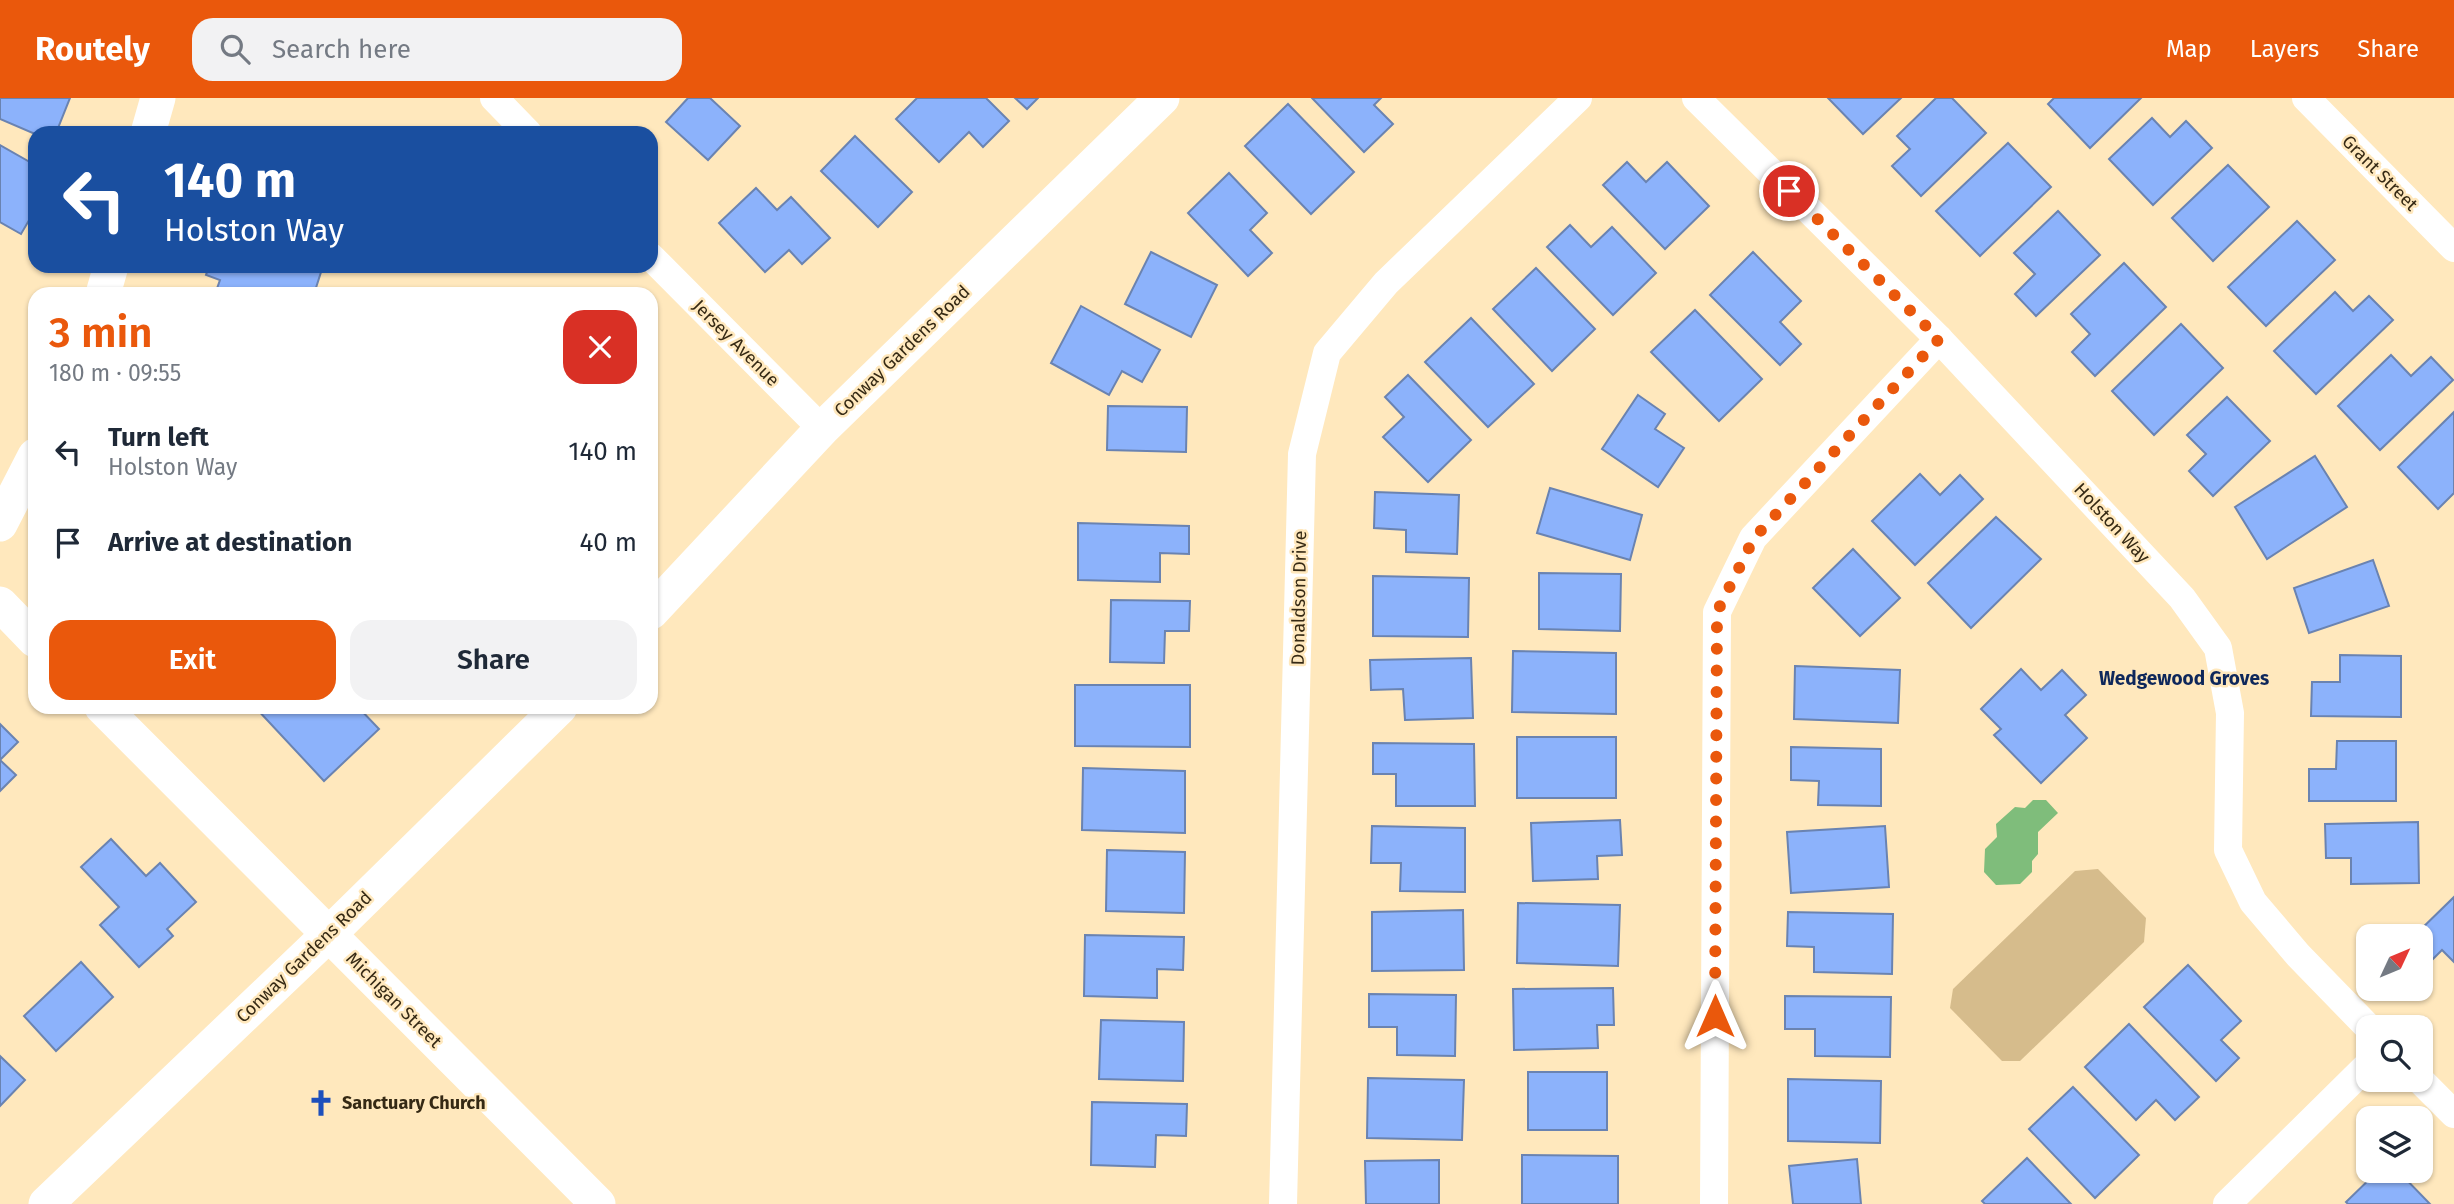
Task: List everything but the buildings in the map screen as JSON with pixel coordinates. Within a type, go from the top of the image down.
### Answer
[{"type":"street","points":[[150,126],[158,98]]},
{"type":"street","points":[[494,98],[521,126]]},
{"type":"street","name":"Conway Gardens Road","points":[[658,605],[822,429],[1162,98]]},
{"type":"street","name":"Donaldson Drive","points":[[1283,1204],[1303,453],[1327,353],[1386,283],[1578,98]]},
{"type":"street","name":"Holston Way","points":[[1696,98],[1939,339],[2182,598],[2218,648],[2230,713],[2228,850],[2253,902],[2298,956],[2356,1015]]},
{"type":"street","name":"Grant Street","points":[[2306,98],[2454,248]]},
{"type":"street","name":"Jersey Avenue","points":[[658,264],[822,429]]},
{"type":"street","points":[[1714,1204],[1717,612],[1754,538],[1939,339]]},
{"type":"street","points":[[0,524],[28,470]]},
{"type":"street","points":[[0,604],[28,633]]},
{"type":"street","name":"Michigan Street","points":[[109,714],[598,1204]]},
{"type":"street","name":"Conway Gardens Road","points":[[46,1204],[553,714]]},
{"type":"street","points":[[2227,1204],[2356,1077]]},
{"type":"street","points":[[2432,1092],[2454,1114]]},
{"type":"shaded area","points":[[2033,800],[2046,800],[2058,813],[2038,832],[2038,854],[2032,861],[2032,872],[2020,884],[1996,885],[1984,872],[1985,849],[1997,837],[1996,824],[2015,807],[2025,808]]},
{"type":"shaded area","points":[[2098,869],[2146,918],[2144,942],[2020,1061],[2002,1061],[1950,1008],[1953,989],[2075,871]]},
{"type":"place","name":"Sanctuary Church","points":[[321,1103]]},
{"type":"district","name":"Wedgewood Groves","points":[[2184,678]]},
{"type":"route","points":[[1715,1016],[1717,612],[1754,538],[1939,339],[1789,191]]}]
